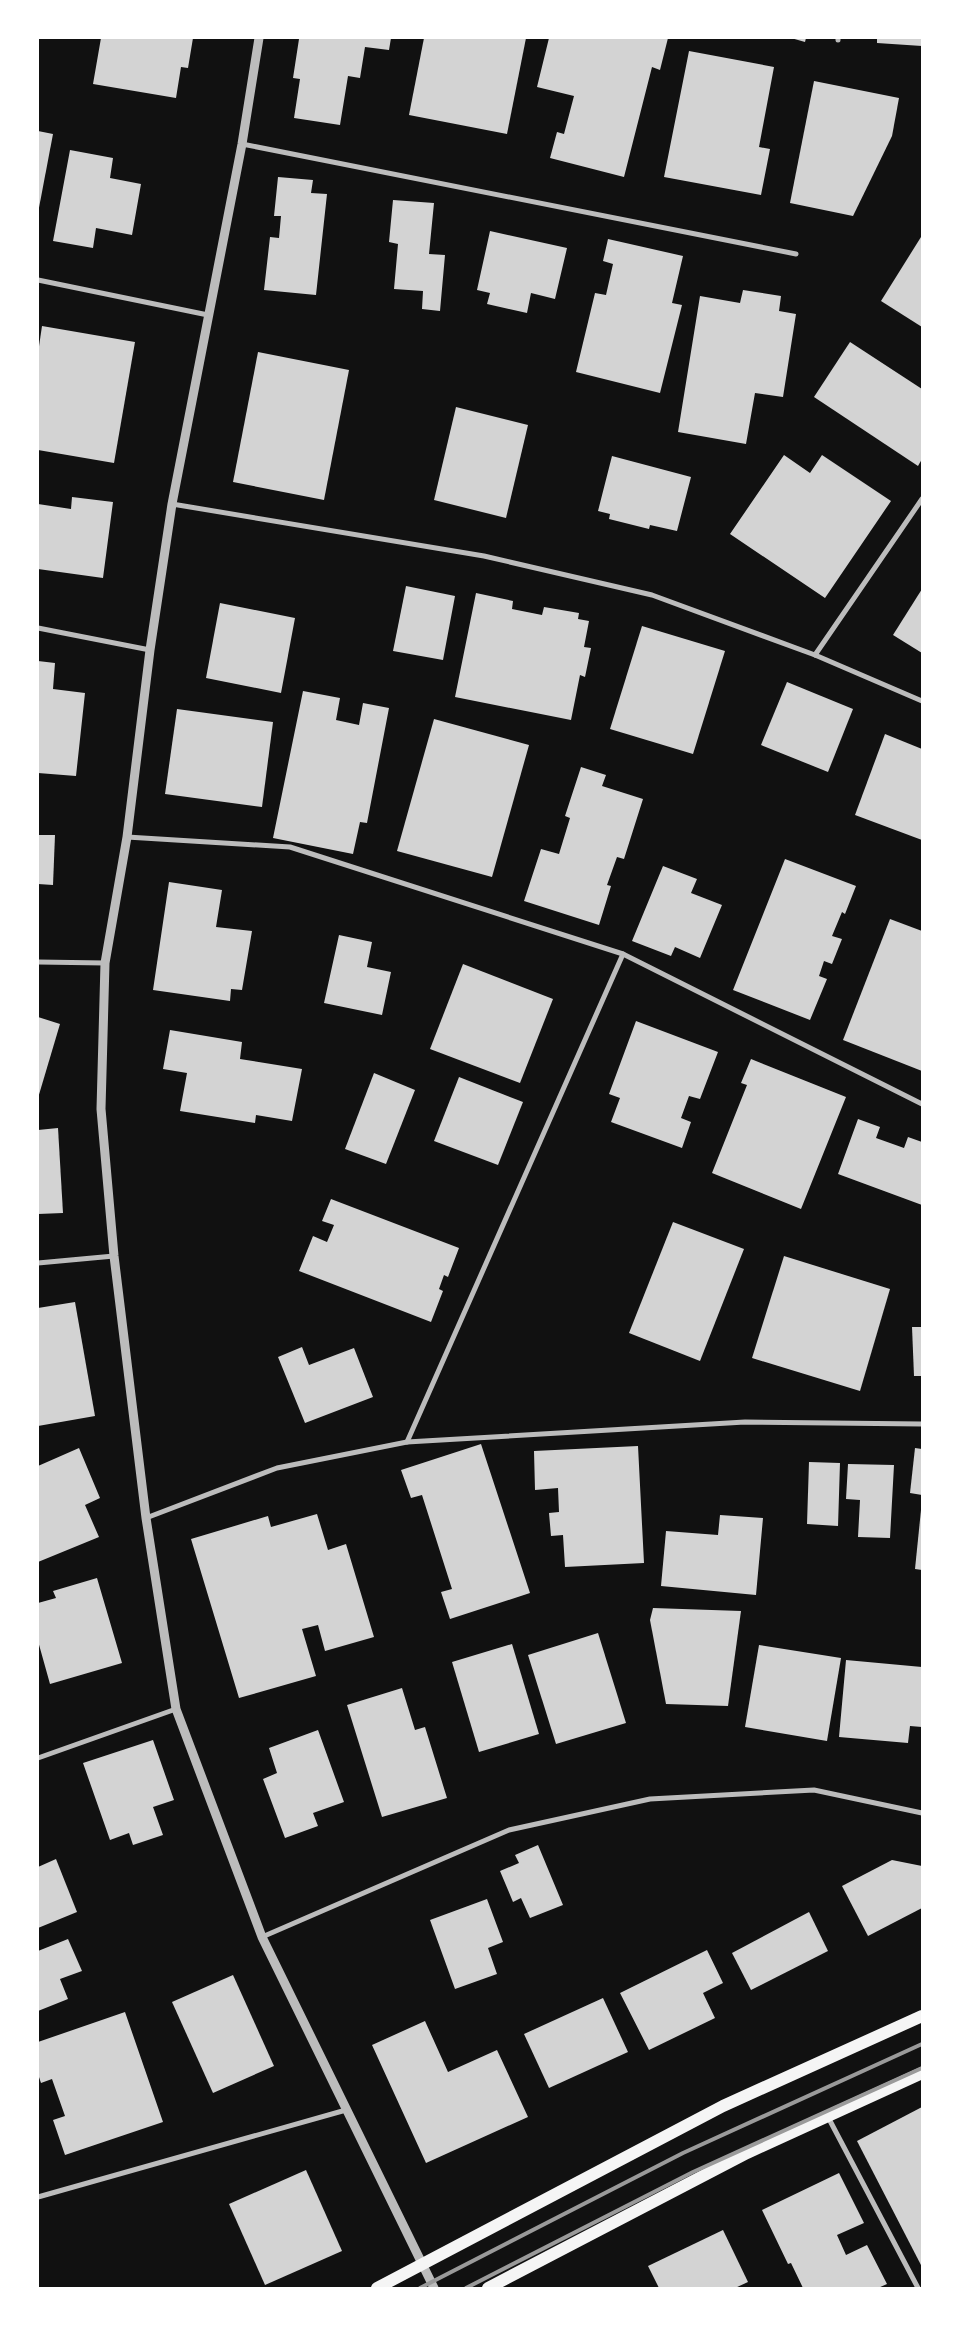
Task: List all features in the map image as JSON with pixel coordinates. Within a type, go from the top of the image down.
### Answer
[{"type":"main road","points":[[376,2288],[723,2106],[922,2016]]},
{"type":"main road","points":[[488,2288],[747,2153],[922,2073]]},
{"type":"street","points":[[259,38],[242,144],[172,504],[150,650],[127,836],[105,963],[102,1109],[114,1256],[146,1518],[176,1709],[262,1937],[421,2265],[434,2288]]},
{"type":"street","points":[[242,144],[796,254]]},
{"type":"street","points":[[38,280],[208,315]]},
{"type":"street","points":[[815,655],[922,499]]},
{"type":"street","points":[[172,504],[484,556],[652,595],[815,655],[922,701]]},
{"type":"street","points":[[38,628],[150,650]]},
{"type":"street","points":[[127,836],[290,847],[623,954],[922,1104]]},
{"type":"street","points":[[407,1442],[623,954]]},
{"type":"street","points":[[38,962],[105,963]]},
{"type":"street","points":[[38,1264],[114,1256]]},
{"type":"street","points":[[146,1518],[277,1468],[407,1442],[745,1422],[922,1424]]},
{"type":"street","points":[[38,1758],[176,1709]]},
{"type":"street","points":[[262,1937],[509,1830],[650,1799],[814,1790],[922,1813]]},
{"type":"street","points":[[38,2196],[346,2110]]},
{"type":"street","points":[[828,2116],[918,2288]]},
{"type":"building","points":[[101,38],[193,38],[188,68],[181,67],[176,98],[93,84]]},
{"type":"building","points":[[295,38],[391,38],[389,50],[365,47],[360,78],[348,76],[340,125],[294,118],[300,79],[293,78],[299,39]]},
{"type":"building","points":[[424,38],[526,38],[507,134],[409,115]]},
{"type":"building","points":[[549,38],[668,38],[660,70],[652,67],[624,177],[550,158],[557,132],[564,134],[574,96],[537,87]]},
{"type":"building","points":[[791,38],[806,38],[805,42]]},
{"type":"building","points":[[877,38],[922,38],[922,46],[877,43]]},
{"type":"building","points":[[689,51],[774,67],[759,147],[770,149],[761,195],[664,177]]},
{"type":"building","points":[[814,81],[899,98],[892,136],[853,216],[790,203]]},
{"type":"building","points":[[38,131],[53,134],[38,213]]},
{"type":"building","points":[[70,150],[113,158],[110,178],[141,184],[132,235],[96,228],[93,248],[53,241]]},
{"type":"building","points":[[278,177],[313,180],[311,193],[327,194],[316,295],[264,290],[270,237],[279,238],[281,216],[274,216]]},
{"type":"building","points":[[393,200],[434,203],[429,254],[445,255],[440,311],[422,309],[423,291],[394,289],[398,244],[389,242]]},
{"type":"building","points":[[490,231],[567,248],[555,299],[531,293],[527,313],[487,304],[490,293],[477,290]]},
{"type":"building","points":[[922,238],[922,327],[881,301]]},
{"type":"building","points":[[608,239],[683,256],[672,303],[682,305],[660,393],[576,372],[595,293],[606,295],[613,264],[603,261]]},
{"type":"building","points":[[743,290],[781,296],[779,311],[796,314],[783,397],[755,393],[746,444],[678,432],[700,296],[740,303]]},
{"type":"building","points":[[42,326],[135,342],[114,463],[38,450],[38,353]]},
{"type":"building","points":[[850,342],[922,389],[922,459],[918,466],[814,397]]},
{"type":"building","points":[[258,352],[349,370],[324,500],[233,482]]},
{"type":"building","points":[[456,407],[528,425],[506,518],[434,500]]},
{"type":"building","points":[[784,455],[810,473],[822,455],[891,501],[825,598],[730,534]]},
{"type":"building","points":[[612,456],[691,477],[677,531],[650,525],[649,529],[609,519],[610,514],[598,511]]},
{"type":"building","points":[[72,497],[113,502],[103,578],[38,569],[38,504],[71,509]]},
{"type":"building","points":[[406,586],[455,596],[443,660],[393,651]]},
{"type":"building","points":[[922,589],[922,653],[893,635]]},
{"type":"building","points":[[476,593],[513,601],[512,609],[542,615],[544,607],[579,613],[578,619],[589,621],[584,647],[591,648],[585,677],[580,675],[571,720],[455,697]]},
{"type":"building","points":[[220,603],[295,618],[281,693],[206,678]]},
{"type":"building","points":[[642,626],[725,651],[693,754],[610,729]]},
{"type":"building","points":[[38,661],[55,663],[53,689],[85,693],[76,776],[38,773]]},
{"type":"building","points":[[787,682],[853,709],[828,772],[761,745]]},
{"type":"building","points":[[303,691],[340,698],[336,720],[359,725],[363,703],[389,708],[367,823],[360,822],[353,854],[273,838]]},
{"type":"building","points":[[177,709],[273,722],[262,807],[165,794]]},
{"type":"building","points":[[434,719],[529,745],[492,877],[397,851]]},
{"type":"building","points":[[885,734],[922,749],[922,840],[855,815]]},
{"type":"building","points":[[581,767],[606,775],[602,786],[643,799],[624,859],[617,857],[607,885],[611,886],[599,925],[524,901],[541,849],[559,854],[570,818],[565,816]]},
{"type":"building","points":[[38,835],[55,835],[53,885],[38,884]]},
{"type":"building","points":[[785,859],[856,886],[845,914],[842,912],[832,936],[842,939],[832,964],[824,961],[819,976],[827,979],[810,1020],[733,990]]},
{"type":"building","points":[[663,866],[697,879],[691,893],[722,905],[700,958],[675,947],[671,956],[632,941]]},
{"type":"building","points":[[169,882],[222,890],[216,927],[252,931],[242,990],[231,989],[230,1001],[153,990]]},
{"type":"building","points":[[890,919],[922,931],[922,1071],[843,1040]]},
{"type":"building","points":[[339,935],[372,942],[367,967],[391,972],[382,1015],[324,1003]]},
{"type":"building","points":[[463,964],[553,999],[520,1083],[430,1049]]},
{"type":"building","points":[[38,1017],[60,1024],[38,1098]]},
{"type":"building","points":[[636,1021],[718,1052],[700,1099],[689,1096],[681,1118],[691,1122],[682,1148],[611,1122],[620,1098],[609,1094]]},
{"type":"building","points":[[170,1030],[242,1042],[240,1059],[302,1069],[292,1121],[256,1115],[255,1123],[180,1111],[187,1073],[163,1069]]},
{"type":"building","points":[[751,1059],[846,1097],[801,1209],[712,1173],[747,1085],[741,1083]]},
{"type":"building","points":[[374,1073],[415,1090],[386,1164],[345,1149]]},
{"type":"building","points":[[459,1077],[523,1102],[498,1165],[434,1141]]},
{"type":"building","points":[[858,1119],[880,1127],[876,1138],[904,1148],[908,1137],[922,1142],[922,1205],[838,1174]]},
{"type":"building","points":[[58,1128],[63,1213],[38,1214],[38,1130]]},
{"type":"building","points":[[331,1199],[459,1248],[448,1277],[444,1275],[439,1289],[443,1291],[431,1322],[299,1271],[313,1236],[327,1242],[334,1225],[322,1221]]},
{"type":"building","points":[[673,1222],[744,1249],[700,1361],[629,1333]]},
{"type":"building","points":[[784,1256],[890,1289],[860,1391],[752,1358]]},
{"type":"building","points":[[75,1302],[95,1416],[38,1426],[38,1308]]},
{"type":"building","points":[[912,1327],[922,1327],[922,1376],[914,1376]]},
{"type":"building","points":[[302,1347],[309,1365],[354,1348],[373,1397],[305,1423],[278,1357]]},
{"type":"building","points":[[481,1444],[530,1593],[450,1619],[441,1592],[452,1589],[422,1495],[411,1498],[401,1470]]},
{"type":"building","points":[[638,1446],[644,1563],[565,1567],[563,1535],[551,1536],[549,1513],[559,1512],[558,1488],[535,1490],[534,1451]]},
{"type":"building","points":[[79,1448],[100,1498],[85,1505],[99,1537],[38,1562],[38,1466]]},
{"type":"building","points":[[915,1448],[922,1449],[922,1495],[910,1493]]},
{"type":"building","points":[[809,1462],[840,1463],[838,1526],[807,1524]]},
{"type":"building","points":[[848,1464],[894,1465],[890,1538],[858,1537],[860,1500],[846,1499]]},
{"type":"building","points":[[922,1511],[922,1570],[915,1569]]},
{"type":"building","points":[[317,1514],[328,1550],[346,1544],[374,1637],[325,1651],[318,1625],[302,1629],[316,1676],[239,1698],[191,1539],[268,1516],[271,1527]]},
{"type":"building","points":[[720,1515],[763,1518],[756,1595],[661,1586],[666,1531],[718,1535]]},
{"type":"building","points":[[97,1578],[122,1663],[50,1684],[38,1641],[38,1603],[56,1598],[53,1591]]},
{"type":"building","points":[[653,1608],[741,1611],[728,1706],[666,1704],[650,1620]]},
{"type":"building","points":[[598,1633],[626,1723],[556,1744],[528,1655]]},
{"type":"building","points":[[512,1644],[539,1734],[479,1752],[452,1662]]},
{"type":"building","points":[[759,1645],[841,1658],[827,1741],[745,1727]]},
{"type":"building","points":[[846,1660],[922,1667],[922,1727],[910,1726],[908,1743],[839,1737]]},
{"type":"building","points":[[402,1688],[415,1730],[425,1727],[447,1798],[382,1817],[347,1705]]},
{"type":"building","points":[[318,1730],[344,1802],[313,1813],[318,1826],[285,1838],[263,1779],[277,1773],[269,1748]]},
{"type":"building","points":[[153,1740],[174,1800],[153,1807],[163,1835],[133,1845],[129,1833],[110,1840],[83,1763]]},
{"type":"building","points":[[538,1845],[563,1905],[530,1918],[521,1898],[513,1902],[500,1871],[519,1863],[515,1855]]},
{"type":"building","points":[[56,1859],[77,1912],[38,1928],[38,1867]]},
{"type":"building","points":[[892,1860],[922,1866],[922,1908],[868,1936],[842,1886]]},
{"type":"building","points":[[487,1899],[503,1942],[488,1948],[497,1974],[455,1989],[430,1920]]},
{"type":"building","points":[[809,1912],[828,1951],[751,1990],[732,1953]]},
{"type":"building","points":[[68,1939],[82,1971],[60,1979],[68,1999],[38,2011],[38,1951]]},
{"type":"building","points":[[707,1950],[723,1983],[703,1993],[715,2018],[649,2050],[620,1993]]},
{"type":"building","points":[[233,1975],[274,2066],[213,2093],[172,2002]]},
{"type":"building","points":[[603,1998],[628,2052],[549,2088],[524,2034]]},
{"type":"building","points":[[125,2012],[163,2122],[65,2155],[53,2120],[65,2116],[52,2079],[41,2083],[38,2074],[38,2042]]},
{"type":"building","points":[[425,2021],[448,2072],[497,2050],[528,2117],[426,2163],[372,2045]]},
{"type":"building","points":[[922,2107],[922,2267],[857,2141]]},
{"type":"building","points":[[306,2170],[342,2251],[265,2285],[229,2204]]},
{"type":"building","points":[[839,2173],[864,2223],[837,2235],[846,2255],[867,2245],[887,2284],[878,2288],[803,2288],[791,2263],[788,2264],[762,2210]]},
{"type":"building","points":[[723,2230],[748,2282],[735,2288],[659,2288],[648,2266]]},
{"type":"railway","points":[[420,2288],[683,2153],[922,2044]]},
{"type":"railway","points":[[466,2288],[693,2172],[922,2068]]}]
